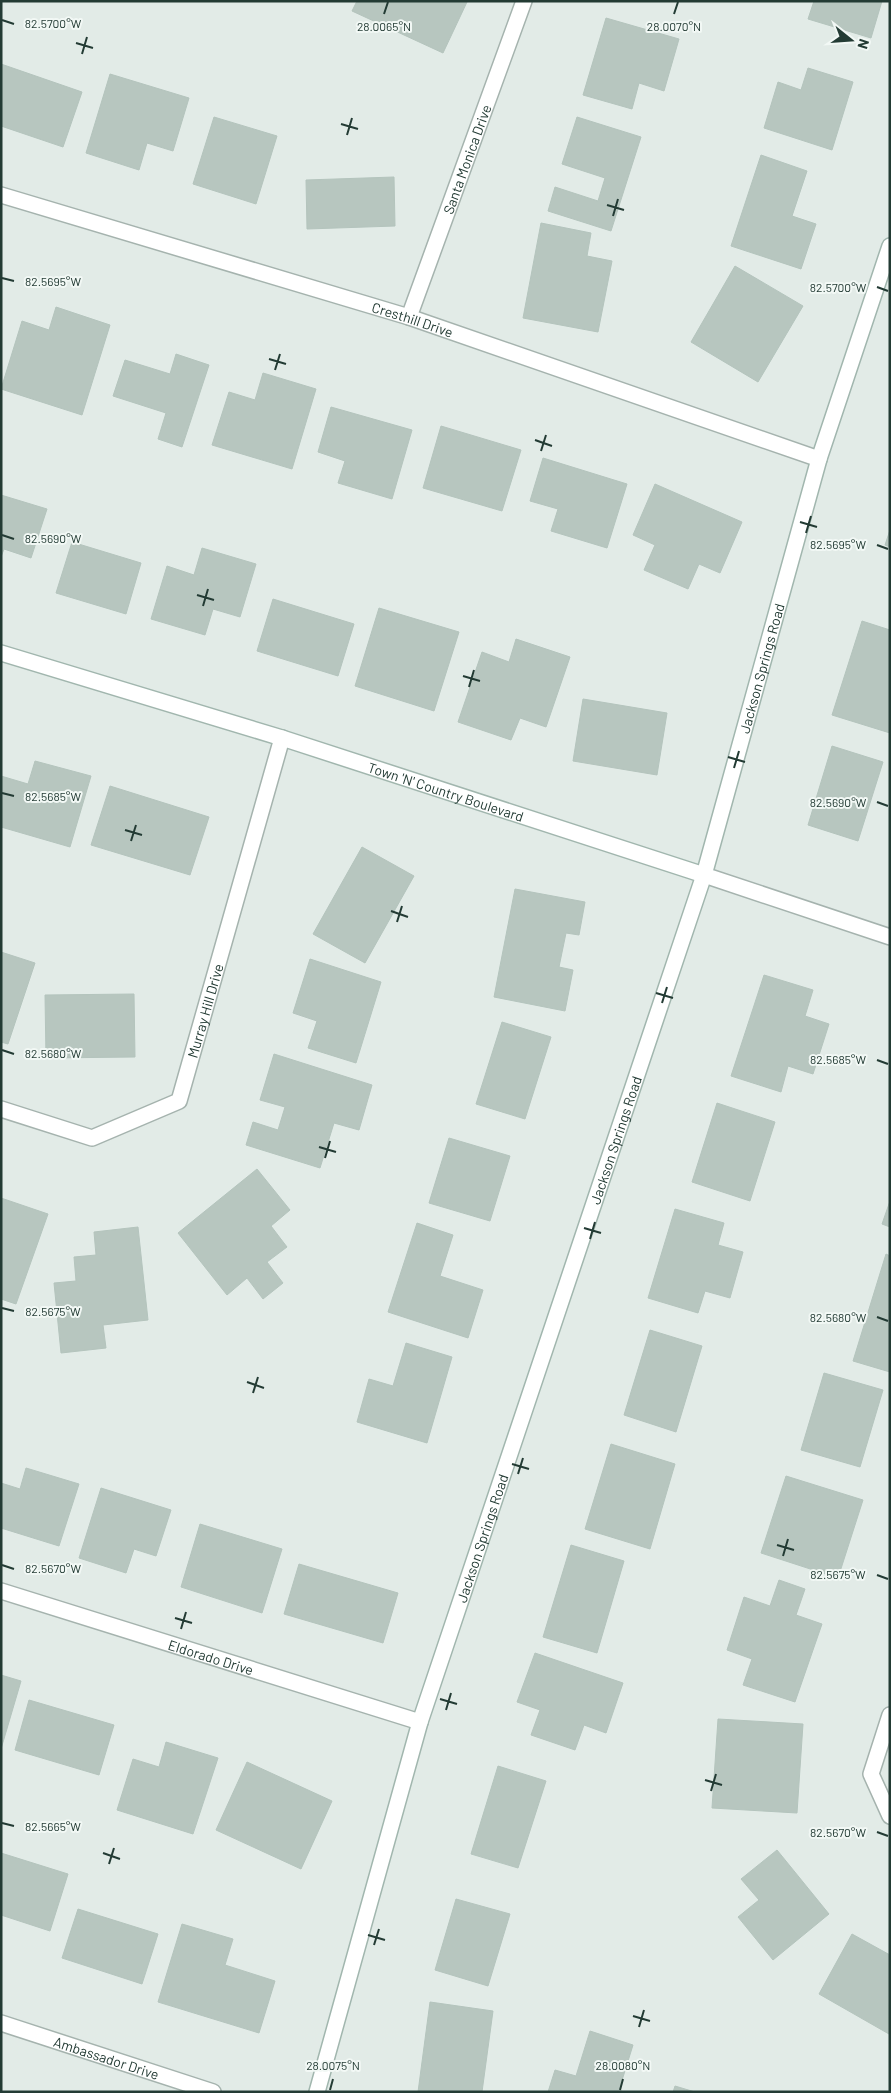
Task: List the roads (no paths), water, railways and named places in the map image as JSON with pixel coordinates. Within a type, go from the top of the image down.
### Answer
[{"type":"street","name":"Santa Monica Drive","points":[[409,317],[524,1]]},
{"type":"street","name":"Cresthill Drive","points":[[1,194],[409,317],[819,459]]},
{"type":"street","name":"Jackson Springs Road","points":[[317,2092],[420,1722],[704,875],[819,459],[890,246]]},
{"type":"street","name":"Town 'N' Country Boulevard","points":[[1,653],[282,738],[890,937]]},
{"type":"street","name":"Murray Hill Drive","points":[[1,1109],[92,1138],[179,1101],[282,738]]},
{"type":"street","name":"Eldorado Drive","points":[[1,1591],[420,1722]]},
{"type":"street","points":[[890,1715],[871,1774],[890,1816]]},
{"type":"street","name":"Ambassador Drive","points":[[1,2023],[213,2092]]}]
